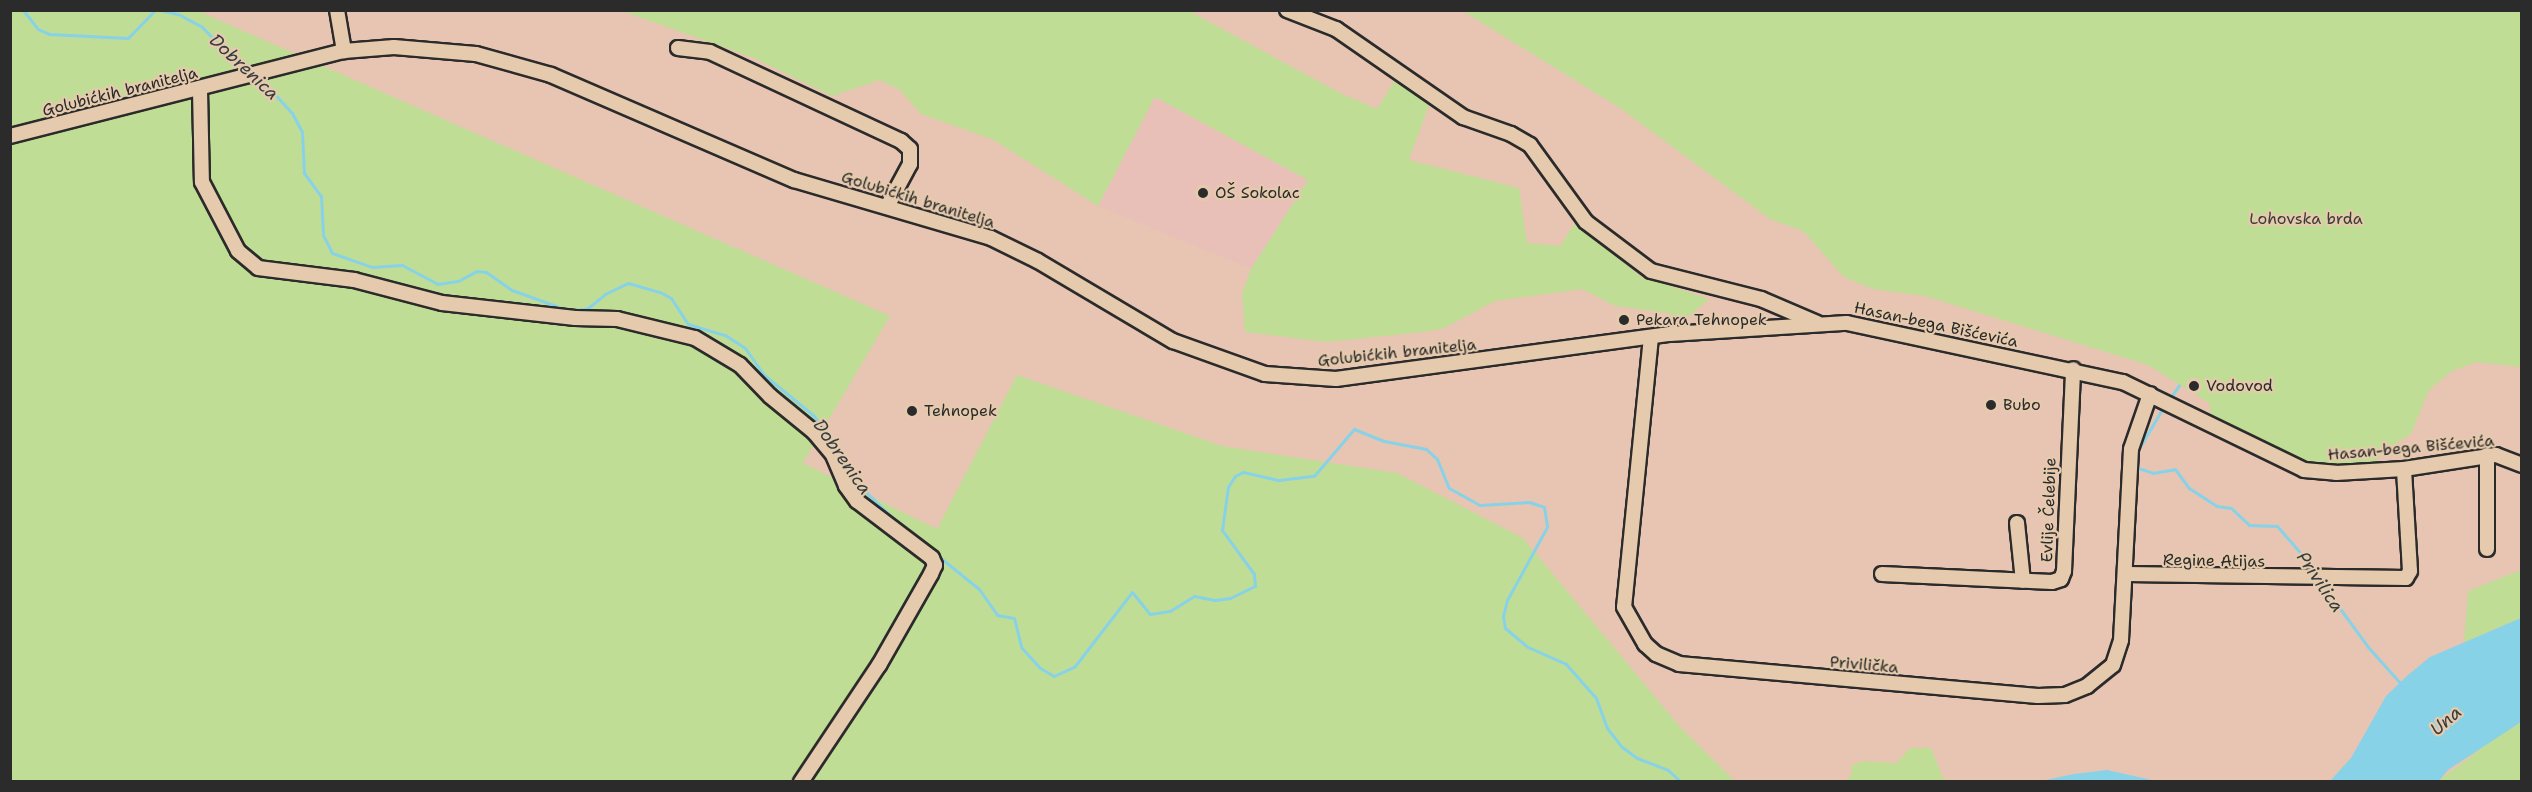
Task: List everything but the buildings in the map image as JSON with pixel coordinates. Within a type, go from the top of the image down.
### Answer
[{"type":"street","points":[[337,10],[344,51]]},
{"type":"street","points":[[1287,10],[1336,29],[1463,117],[1525,141],[1536,150],[1586,222],[1651,271],[1761,299],[1817,323]]},
{"type":"street","name":"Golubićkih branitelja","points":[[10,136],[206,88],[344,51],[394,46],[435,49],[514,62],[794,180],[888,205],[991,238],[1038,261],[1173,341],[1265,374],[1336,379],[1651,337],[1817,323]]},
{"type":"street","points":[[678,48],[710,52],[901,141],[910,149],[910,164],[888,205]]},
{"type":"street","points":[[206,88],[202,182],[238,251],[258,268],[354,280],[442,303],[575,318],[617,319],[695,338],[740,365],[770,396],[814,432],[833,455],[846,486],[857,501],[932,558],[931,574],[879,665],[801,782]]},
{"type":"street","name":"Hasan-bega Bišćevića","points":[[1817,323],[1866,326],[2073,369],[2150,394],[2262,453],[2304,470],[2336,473],[2404,469],[2487,455],[2522,465]]},
{"type":"street","name":"Privilička","points":[[1651,337],[1624,595],[1624,607],[1635,631],[1665,659],[1860,682],[2038,696],[2064,695],[2098,680],[2113,665],[2121,640],[2127,574],[2131,449],[2150,394]]},
{"type":"street","name":"Evlije Čelebije","points":[[1882,574],[2052,582],[2061,579],[2064,571],[2073,369]]},
{"type":"street","points":[[2487,455],[2487,549]]},
{"type":"street","name":"Regine Atijas","points":[[2127,574],[2406,578],[2410,570],[2404,469]]},
{"type":"street","points":[[2017,523],[2023,581]]},
{"type":"shaded area","name":"OŠ Sokolac","points":[[1155,97],[1309,180],[1251,269],[1098,206]]},
{"type":"green space","points":[[196,10],[890,316],[803,463],[937,529],[1017,375],[1222,446],[1397,473],[1523,538],[1681,728],[1735,781],[11,782],[11,11]]},
{"type":"green space","points":[[622,11],[1189,11],[1344,95],[1377,109],[1395,80],[1430,102],[1409,160],[1519,188],[1527,243],[1560,246],[1575,223],[1640,276],[1709,299],[1680,324],[1669,313],[1615,306],[1582,289],[1495,301],[1442,329],[1414,333],[1326,342],[1245,332],[1242,294],[1251,269],[1308,180],[1155,97],[1098,206],[994,140],[921,114],[900,90],[880,80],[832,96],[754,58]]},
{"type":"green space","name":"Lohovska brda","points":[[1463,11],[2521,11],[2521,367],[2477,362],[2452,371],[2429,390],[2411,434],[2385,450],[2368,471],[2320,472],[2213,428],[2209,403],[2148,365],[1925,296],[1873,289],[1844,277],[1803,231],[1770,219],[1620,108]]},
{"type":"green space","points":[[2521,570],[2521,618],[2464,642],[2468,591]]},
{"type":"green space","points":[[2521,722],[2521,781],[2437,782],[2506,730]]},
{"type":"green space","points":[[1910,748],[1931,748],[1943,778],[1949,781],[1846,781],[1852,774],[1851,766],[1863,761],[1897,763]]},
{"type":"water","name":"Una","points":[[2521,618],[2521,722],[2448,770],[2439,781],[2330,781],[2351,758],[2386,696],[2408,675],[2430,657]]},
{"type":"water","points":[[2107,770],[2156,781],[2041,781],[2074,774]]},
{"type":"waterway","name":"Dobrenica","points":[[23,10],[38,29],[49,34],[128,38],[155,10]]},
{"type":"waterway","name":"Dobrenica","points":[[160,10],[178,14],[202,27],[238,64],[251,70]]},
{"type":"waterway","name":"Dobrenica","points":[[260,78],[292,113],[302,132],[304,173],[321,196],[323,235],[332,253],[372,267],[402,265],[437,284],[458,281],[477,271],[486,272],[512,290],[570,311],[588,308],[605,294],[628,283],[660,292],[671,298],[688,324],[725,335],[745,348],[763,374],[813,415],[843,454],[867,493],[902,527]]},
{"type":"waterway","name":"Privilica","points":[[2168,401],[2179,385]]},
{"type":"waterway","name":"Privilica","points":[[2137,452],[2164,406]]},
{"type":"waterway","name":"Dobrenica","points":[[932,551],[979,589],[997,615],[1014,618],[1021,647],[1040,668],[1054,676],[1075,666],[1132,592],[1150,614],[1170,611],[1194,596],[1215,600],[1230,598],[1255,586],[1254,574],[1222,530],[1228,487],[1235,476],[1243,472],[1279,480],[1314,476],[1354,429],[1384,441],[1426,449],[1437,459],[1449,488],[1480,505],[1529,502],[1544,507],[1547,527],[1507,600],[1503,616],[1505,628],[1528,647],[1566,664],[1596,698],[1607,728],[1622,747],[1637,758],[1668,770],[1681,782]]},
{"type":"waterway","name":"Privilica","points":[[2135,467],[2153,473],[2175,469],[2189,488],[2217,506],[2231,508],[2249,525],[2277,526],[2316,571]]},
{"type":"waterway","name":"Privilica","points":[[2319,580],[2368,647],[2402,685]]},
{"type":"place","name":"OŠ Sokolac","points":[[1203,193]]},
{"type":"place","name":"Pekara Tehnopek","points":[[1624,320]]},
{"type":"place","name":"Vodovod","points":[[2194,386]]},
{"type":"place","name":"Bubo","points":[[1991,405]]},
{"type":"place","name":"Tehnopek","points":[[912,411]]}]
